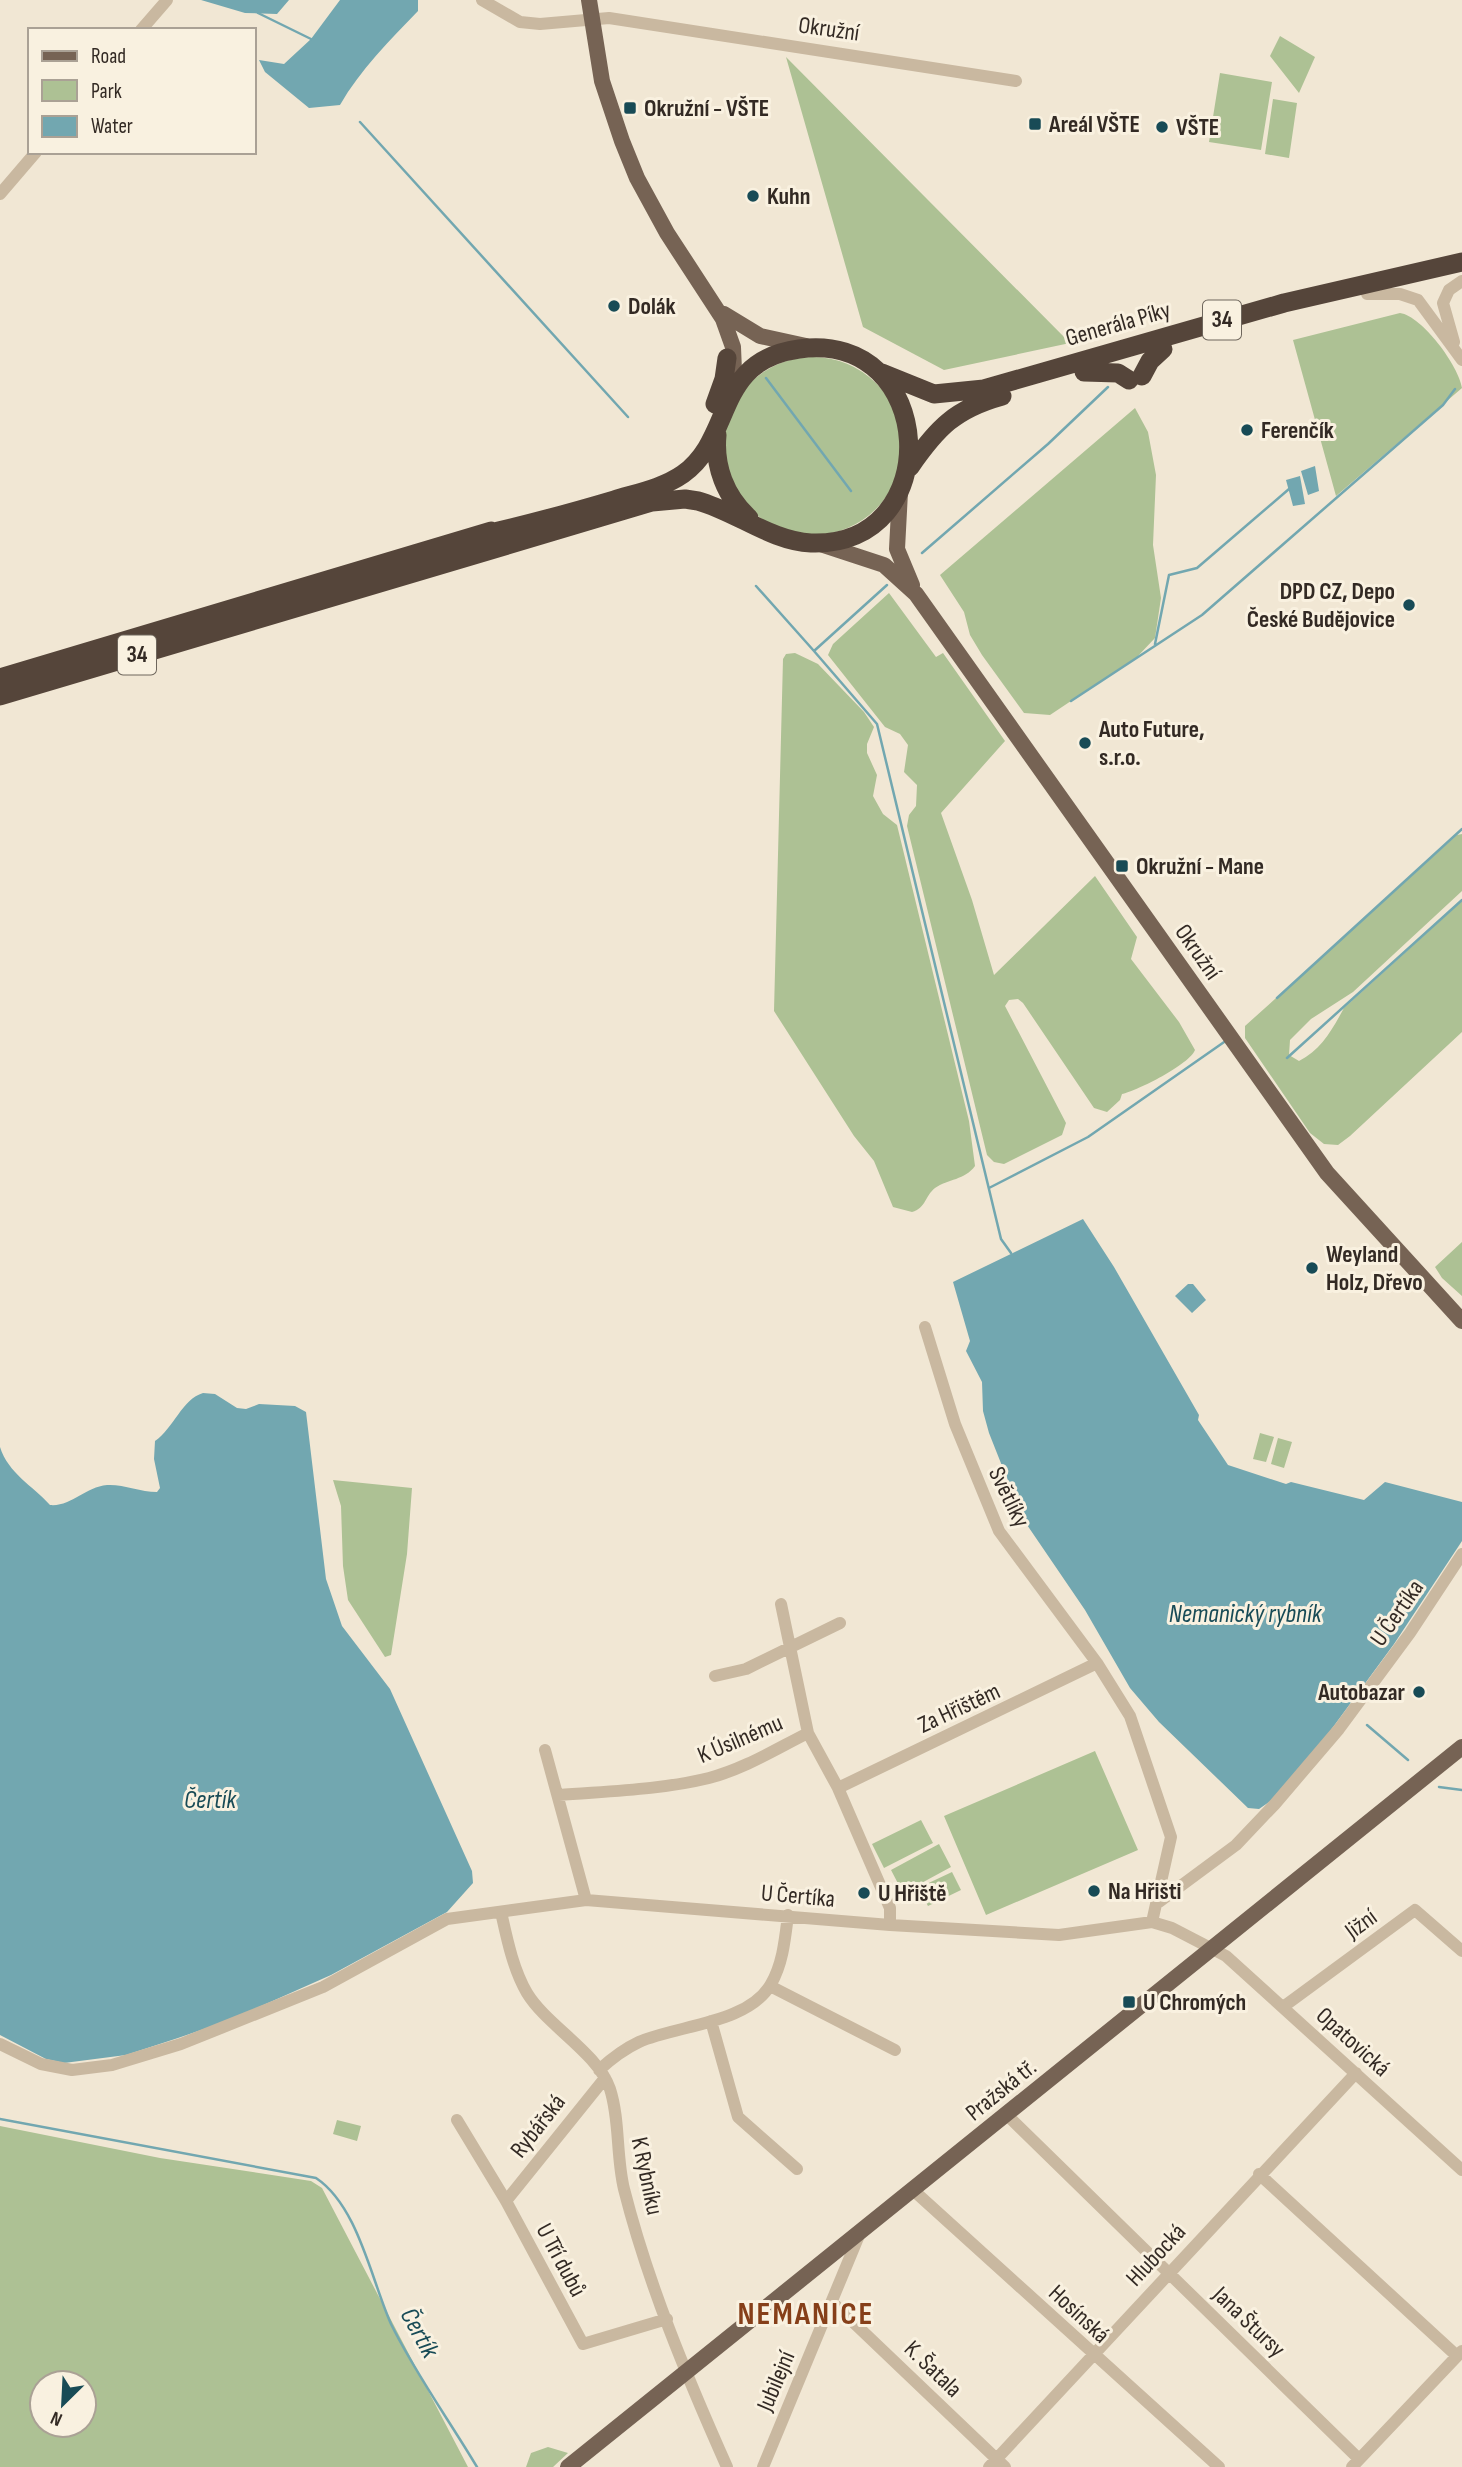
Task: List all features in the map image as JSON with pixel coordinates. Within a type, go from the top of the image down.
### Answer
[{"type":"highway","name":"Generála Píky","points":[[873,368],[934,394],[984,389],[1284,303],[1462,262]]},
{"type":"highway","name":"Generála Píky","points":[[908,471],[943,424],[962,411],[1163,349],[1367,294],[1462,274]]},
{"type":"highway","name":"34","points":[[0,696],[652,502],[685,499],[698,501],[755,523],[783,538],[815,543],[832,541],[864,528],[878,518],[900,491],[908,471],[911,448],[904,409],[886,380],[873,368],[845,353],[815,348],[782,353],[753,369],[733,391],[722,411],[717,428],[718,464],[730,497],[755,523]]},
{"type":"highway","points":[[1084,372],[1118,373],[1136,378],[1163,349]]},
{"type":"highway","points":[[481,535],[536,514],[626,488],[676,467],[691,454],[706,429],[724,379],[727,358]]},
{"type":"highway","points":[[481,535],[533,524],[668,483],[700,459],[717,428]]},
{"type":"highway","name":"34","points":[[0,678],[481,535]]},
{"type":"main road","points":[[590,0],[601,81],[622,141],[637,178],[716,306],[733,347],[733,391]]},
{"type":"main road","points":[[693,272],[722,333],[727,358]]},
{"type":"main road","points":[[716,306],[734,323],[760,336],[815,348]]},
{"type":"main road","name":"Okružní","points":[[900,491],[897,549],[916,594]]},
{"type":"main road","name":"Okružní","points":[[815,543],[884,565],[916,594],[1327,1173],[1462,1321]]},
{"type":"main road","name":"Pražská tř.","points":[[568,2467],[1462,1747]]},
{"type":"street","points":[[143,28],[167,0]]},
{"type":"street","name":"Okružní","points":[[482,0],[520,22],[540,24],[609,18],[1016,80]]},
{"type":"street","points":[[0,194],[34,154]]},
{"type":"street","points":[[1460,358],[1443,303],[1449,290],[1462,281]]},
{"type":"street","points":[[1367,294],[1400,294],[1418,300],[1460,358]]},
{"type":"street","name":"Světlíky","points":[[925,1327],[955,1424],[999,1531],[1097,1663]]},
{"type":"street","name":"U Čertíka","points":[[1158,1902],[1236,1845],[1275,1804],[1339,1729],[1410,1633],[1462,1554]]},
{"type":"street","name":"K Úsilnému","points":[[559,1795],[662,1787],[712,1777],[751,1762],[808,1733],[781,1604]]},
{"type":"street","points":[[715,1676],[746,1669],[840,1623]]},
{"type":"street","points":[[1097,1663],[1130,1716],[1171,1837],[1152,1922]]},
{"type":"street","name":"Za Hřištěm","points":[[838,1788],[1097,1663]]},
{"type":"street","points":[[808,1733],[838,1788],[890,1908],[890,1925]]},
{"type":"street","points":[[545,1750],[586,1900]]},
{"type":"street","name":"U Čertíka","points":[[0,2044],[41,2064],[72,2070],[111,2065],[181,2044],[323,1987],[447,1919],[586,1900],[890,1925],[1059,1935],[1152,1922]]},
{"type":"street","name":"Jižní","points":[[1283,2007],[1415,1910],[1462,1951]]},
{"type":"street","name":"K Rybníku","points":[[501,1912],[515,1967],[528,1994],[602,2074],[613,2101],[624,2188],[686,2374],[727,2467]]},
{"type":"street","name":"Rybářská","points":[[506,2201],[622,2051],[641,2041],[711,2021],[748,2006],[770,1986],[782,1959],[788,1915]]},
{"type":"street","name":"Opatovická","points":[[1152,1922],[1172,1928],[1226,1956],[1462,2170]]},
{"type":"street","points":[[770,1986],[895,2050]]},
{"type":"street","points":[[711,2021],[738,2117],[797,2169]]},
{"type":"street","name":"Hlubocká","points":[[997,2464],[1092,2354],[1356,2073]]},
{"type":"street","name":"Jana Štursy","points":[[1007,2115],[1168,2273],[1355,2463],[1459,2353],[1259,2174]]},
{"type":"street","name":"U Tří dubů","points":[[457,2120],[506,2201],[583,2344],[667,2319]]},
{"type":"street","name":"Hosínská","points":[[913,2190],[1219,2467]]},
{"type":"street","name":"Jubilejní","points":[[763,2467],[860,2233]]},
{"type":"street","name":"K. Šatala","points":[[832,2302],[997,2464]]},
{"type":"green space","points":[[1280,36],[1315,57],[1299,93],[1270,56]]},
{"type":"green space","points":[[786,57],[1070,343],[944,370],[863,327]]},
{"type":"green space","points":[[1220,73],[1272,82],[1261,150],[1209,142]]},
{"type":"green space","points":[[1273,99],[1297,103],[1289,158],[1265,154]]},
{"type":"green space","points":[[1400,313],[1419,323],[1438,343],[1454,367],[1462,388],[1336,496],[1293,340]]},
{"type":"green space","points":[[813,357],[847,364],[876,383],[895,412],[902,446],[895,480],[876,509],[847,528],[813,535],[779,528],[750,509],[731,480],[724,446],[731,412],[750,383],[779,364]]},
{"type":"green space","points":[[1135,408],[1148,432],[1156,475],[1153,545],[1161,598],[1155,638],[1137,657],[1050,715],[1024,713],[982,655],[970,635],[964,612],[940,575]]},
{"type":"green space","points":[[889,593],[936,657],[943,653],[1005,741],[941,813],[972,900],[994,975],[1095,876],[1137,937],[1131,959],[1179,1022],[1195,1050],[1174,1069],[1122,1094],[1120,1100],[1107,1112],[1094,1108],[1023,1003],[1018,999],[1009,1000],[1005,1006],[1066,1123],[1062,1135],[1004,1164],[994,1162],[987,1155],[907,826],[909,815],[916,806],[917,785],[904,772],[908,745],[900,734],[885,727],[828,655],[833,644]]},
{"type":"green space","points":[[795,653],[818,664],[864,712],[874,727],[867,744],[867,753],[877,775],[873,796],[883,814],[897,825],[969,1121],[975,1166],[961,1177],[935,1188],[920,1208],[912,1212],[893,1207],[874,1161],[854,1136],[774,1011],[783,659],[786,654]]},
{"type":"green space","points":[[1462,834],[1462,891],[1353,992],[1311,1019],[1290,1040],[1289,1055],[1299,1061],[1314,1051],[1330,1032],[1344,1008],[1462,901],[1462,1032],[1350,1136],[1338,1145],[1324,1144],[1310,1133],[1245,1038],[1245,1026],[1457,835]]},
{"type":"green space","points":[[1462,1242],[1462,1296],[1442,1278],[1435,1267]]},
{"type":"green space","points":[[1260,1433],[1274,1437],[1266,1462],[1253,1459]]},
{"type":"green space","points":[[1278,1438],[1292,1442],[1284,1468],[1271,1464]]},
{"type":"green space","points":[[333,1480],[412,1488],[407,1554],[391,1655],[385,1657],[348,1600],[343,1566],[341,1506]]},
{"type":"green space","points":[[1095,1751],[1138,1850],[986,1915],[944,1816]]},
{"type":"green space","points":[[921,1820],[933,1843],[884,1868],[872,1844]]},
{"type":"green space","points":[[939,1844],[951,1867],[903,1893],[891,1870]]},
{"type":"green space","points":[[952,1872],[961,1890],[928,1906],[918,1888]]},
{"type":"green space","points":[[337,2120],[361,2126],[357,2141],[333,2134]]},
{"type":"green space","points":[[0,2126],[160,2158],[311,2181],[322,2188],[468,2467],[0,2467]]},
{"type":"green space","points":[[548,2447],[568,2453],[553,2467],[526,2467],[531,2453]]},
{"type":"water","points":[[201,0],[289,0],[277,14],[245,13]]},
{"type":"water","points":[[340,0],[418,0],[418,11],[366,68],[340,105],[309,108],[265,72],[259,60],[284,64],[311,39]]},
{"type":"water","points":[[1315,466],[1319,491],[1308,495],[1301,471]]},
{"type":"water","points":[[1300,476],[1305,504],[1293,506],[1286,480]]},
{"type":"water","name":"Nemanický rybník","points":[[1083,1219],[1114,1267],[1199,1415],[1198,1420],[1228,1465],[1286,1484],[1291,1482],[1364,1500],[1385,1482],[1462,1502],[1462,1541],[1394,1644],[1314,1753],[1275,1798],[1259,1809],[1248,1808],[1159,1722],[1130,1688],[1085,1610],[1023,1519],[989,1433],[983,1411],[982,1382],[966,1351],[970,1341],[953,1282]]},
{"type":"water","points":[[1188,1284],[1193,1284],[1206,1300],[1192,1313],[1175,1296]]},
{"type":"water","name":"Čertík","points":[[203,1393],[215,1394],[237,1408],[246,1409],[259,1404],[295,1406],[306,1412],[326,1579],[342,1626],[390,1689],[472,1871],[473,1883],[447,1912],[331,1975],[230,2020],[126,2055],[64,2063],[46,2059],[0,2035],[0,1447],[15,1472],[50,1505],[65,1503],[92,1489],[107,1485],[157,1492],[160,1488],[154,1459],[155,1441],[168,1429],[189,1401]]},
{"type":"waterway","points":[[258,13],[311,39]]},
{"type":"waterway","points":[[360,122],[628,417]]},
{"type":"waterway","points":[[766,378],[851,491]]},
{"type":"waterway","points":[[922,553],[1048,444],[1108,387]]},
{"type":"waterway","points":[[1071,701],[1202,615],[1443,405],[1455,389]]},
{"type":"waterway","points":[[1155,644],[1169,575],[1197,568],[1289,489]]},
{"type":"waterway","points":[[887,585],[814,651],[877,724],[1001,1239],[1011,1253]]},
{"type":"waterway","points":[[756,586],[814,651]]},
{"type":"waterway","points":[[1277,998],[1462,829]]},
{"type":"waterway","points":[[1287,1058],[1462,900]]},
{"type":"waterway","points":[[989,1188],[1088,1137],[1227,1040]]},
{"type":"waterway","points":[[1367,1725],[1408,1760]]},
{"type":"waterway","points":[[1439,1787],[1462,1790]]},
{"type":"waterway","name":"Čertík","points":[[0,2119],[316,2178],[343,2206],[362,2245],[400,2342],[477,2467]]},
{"type":"place","name":"Okružní - VŠTE","points":[[630,108]]},
{"type":"place","name":"Areál VŠTE","points":[[1035,124]]},
{"type":"place","name":"VŠTE","points":[[1162,127]]},
{"type":"place","name":"Kuhn","points":[[753,196]]},
{"type":"place","name":"Dolák","points":[[614,306]]},
{"type":"place","name":"Ferenčík","points":[[1247,430]]},
{"type":"place","name":"DPD CZ, Depo České Budějovice","points":[[1409,605]]},
{"type":"place","name":"Auto Future, s.r.o.","points":[[1085,743]]},
{"type":"place","name":"Okružní - Mane","points":[[1122,866]]},
{"type":"place","name":"Weyland Holz, Dřevo","points":[[1312,1268]]},
{"type":"place","name":"Autobazar","points":[[1419,1692]]},
{"type":"place","name":"Na Hřišti","points":[[1094,1891]]},
{"type":"place","name":"U Hřiště","points":[[864,1893]]},
{"type":"place","name":"U Chromých","points":[[1129,2002]]},
{"type":"district","name":"NEMANICE","points":[[806,2314]]}]
